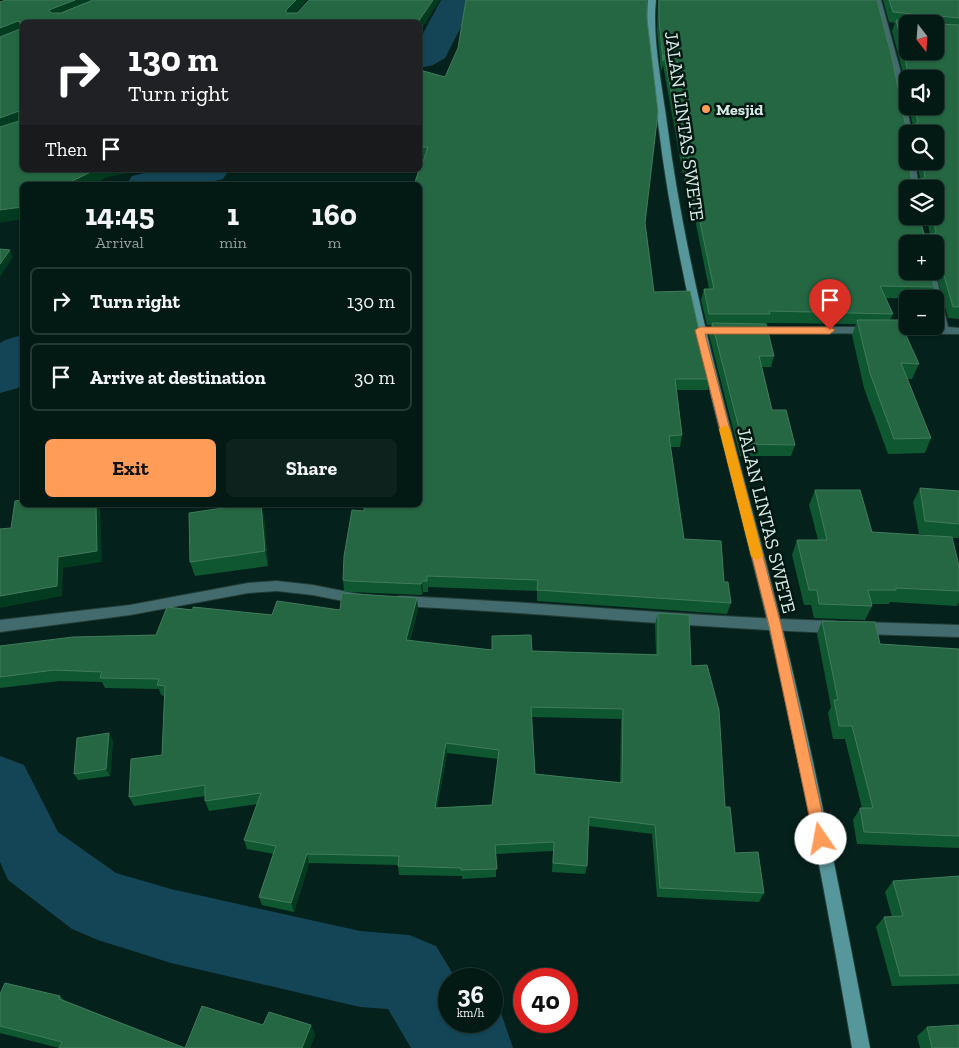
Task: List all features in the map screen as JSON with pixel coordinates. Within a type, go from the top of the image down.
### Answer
[{"type":"street","name":"JALAN LINTAS SWETE","points":[[652,0],[651,10],[657,87],[672,184],[704,330],[775,625],[837,916],[862,1048]]},
{"type":"street","points":[[877,0],[889,27],[906,125]]},
{"type":"street","points":[[738,330],[899,331]]},
{"type":"street","points":[[944,331],[959,331]]},
{"type":"street","points":[[0,626],[130,610],[248,588],[277,586],[370,600]]},
{"type":"street","points":[[390,600],[527,607],[775,625],[959,631]]},
{"type":"building","points":[[6,0],[75,0],[49,10],[51,13],[61,13],[93,0],[296,0],[286,10],[286,13],[297,13],[309,0],[433,0],[419,20],[20,20],[20,23],[18,21],[0,28],[0,2]]},
{"type":"building","points":[[466,0],[647,0],[647,19],[658,112],[645,223],[654,292],[690,291],[710,379],[675,379],[682,435],[669,436],[684,539],[721,541],[724,582],[728,582],[731,603],[537,590],[538,580],[427,576],[427,581],[422,581],[421,584],[343,580],[344,556],[352,510],[364,511],[364,507],[422,507],[422,182],[415,182],[418,172],[422,172],[422,164],[428,147],[422,147],[422,71],[445,77],[458,48]]},
{"type":"building","points":[[659,0],[877,0],[899,93],[899,115],[903,115],[905,125],[899,125],[899,170],[910,170],[911,178],[923,179],[925,177],[924,170],[944,170],[944,125],[914,125],[918,122],[916,115],[944,115],[944,70],[907,70],[905,60],[944,60],[944,24],[959,25],[959,307],[953,307],[944,276],[944,235],[899,235],[899,280],[932,280],[934,287],[880,286],[893,314],[769,311],[770,314],[709,314],[704,289],[714,289],[696,203],[692,203],[664,54],[663,61]]},
{"type":"building","points":[[889,0],[959,0],[959,18],[944,15],[913,15],[893,12]]},
{"type":"building","points":[[896,20],[899,20],[899,33]]},
{"type":"building","points":[[20,29],[20,172],[91,172],[70,182],[20,182],[20,207],[0,210],[0,127],[19,121],[19,111],[0,118],[0,37]]},
{"type":"building","points":[[0,249],[10,250],[0,264]]},
{"type":"building","points":[[857,320],[899,320],[899,335],[906,335],[919,364],[901,363],[931,438],[894,439],[870,373]]},
{"type":"building","points":[[712,323],[766,324],[774,356],[759,356],[772,410],[786,410],[795,445],[743,444]]},
{"type":"building","points":[[920,488],[959,491],[959,524],[925,521]]},
{"type":"building","points":[[815,490],[860,490],[872,532],[952,537],[959,566],[959,591],[896,588],[896,590],[868,590],[872,606],[819,604],[817,590],[809,590],[797,540],[827,540]]},
{"type":"building","points":[[20,500],[20,507],[96,507],[97,551],[58,557],[57,586],[0,596],[0,529],[11,528],[15,501]]},
{"type":"building","points":[[230,507],[261,507],[265,551],[190,562],[189,513]]},
{"type":"building","points":[[342,593],[417,598],[406,640],[492,650],[492,636],[531,635],[532,651],[658,655],[658,613],[689,615],[691,666],[707,665],[719,710],[725,807],[730,807],[735,853],[758,852],[764,893],[660,888],[655,825],[589,817],[587,866],[553,863],[554,842],[495,845],[497,869],[461,870],[461,868],[398,866],[399,856],[307,854],[291,903],[259,897],[276,846],[244,840],[261,793],[205,801],[205,785],[129,797],[131,759],[162,755],[165,686],[157,685],[159,679],[100,678],[102,672],[54,670],[0,677],[0,646],[73,637],[156,635],[167,607],[193,610],[193,607],[272,615],[277,601],[340,610]],"holes":[[[531,707],[623,709],[622,783],[535,774]],[[446,743],[499,750],[492,805],[435,808]]]},
{"type":"building","points":[[822,621],[875,622],[880,644],[959,649],[959,836],[864,832],[860,808],[873,808],[852,726],[839,726],[834,700],[838,700]]},
{"type":"building","points":[[109,733],[106,769],[74,774],[77,738]]},
{"type":"building","points":[[959,876],[959,975],[900,976],[884,917],[903,916],[893,881]]},
{"type":"building","points":[[5,983],[60,996],[59,999],[185,1048],[59,1048],[62,1042],[0,1026],[0,994]]},
{"type":"building","points":[[202,1006],[263,1025],[269,1012],[311,1025],[302,1048],[185,1048]]},
{"type":"building","points":[[959,1025],[959,1048],[932,1048],[927,1027]]},
{"type":"waterway","points":[[422,56],[432,50],[458,0]]},
{"type":"waterway","points":[[159,182],[200,172]]},
{"type":"waterway","points":[[0,376],[7,364],[20,353]]},
{"type":"waterway","points":[[0,787],[33,856],[98,904],[171,926],[360,969],[409,973],[442,1027],[473,1041],[474,1048]]},
{"type":"slow traffic","points":[[725,429],[757,556]]},
{"type":"place","name":"Mesjid","points":[[706,109]]},
{"type":"route","points":[[821,839],[775,625],[700,330],[830,330]]}]
